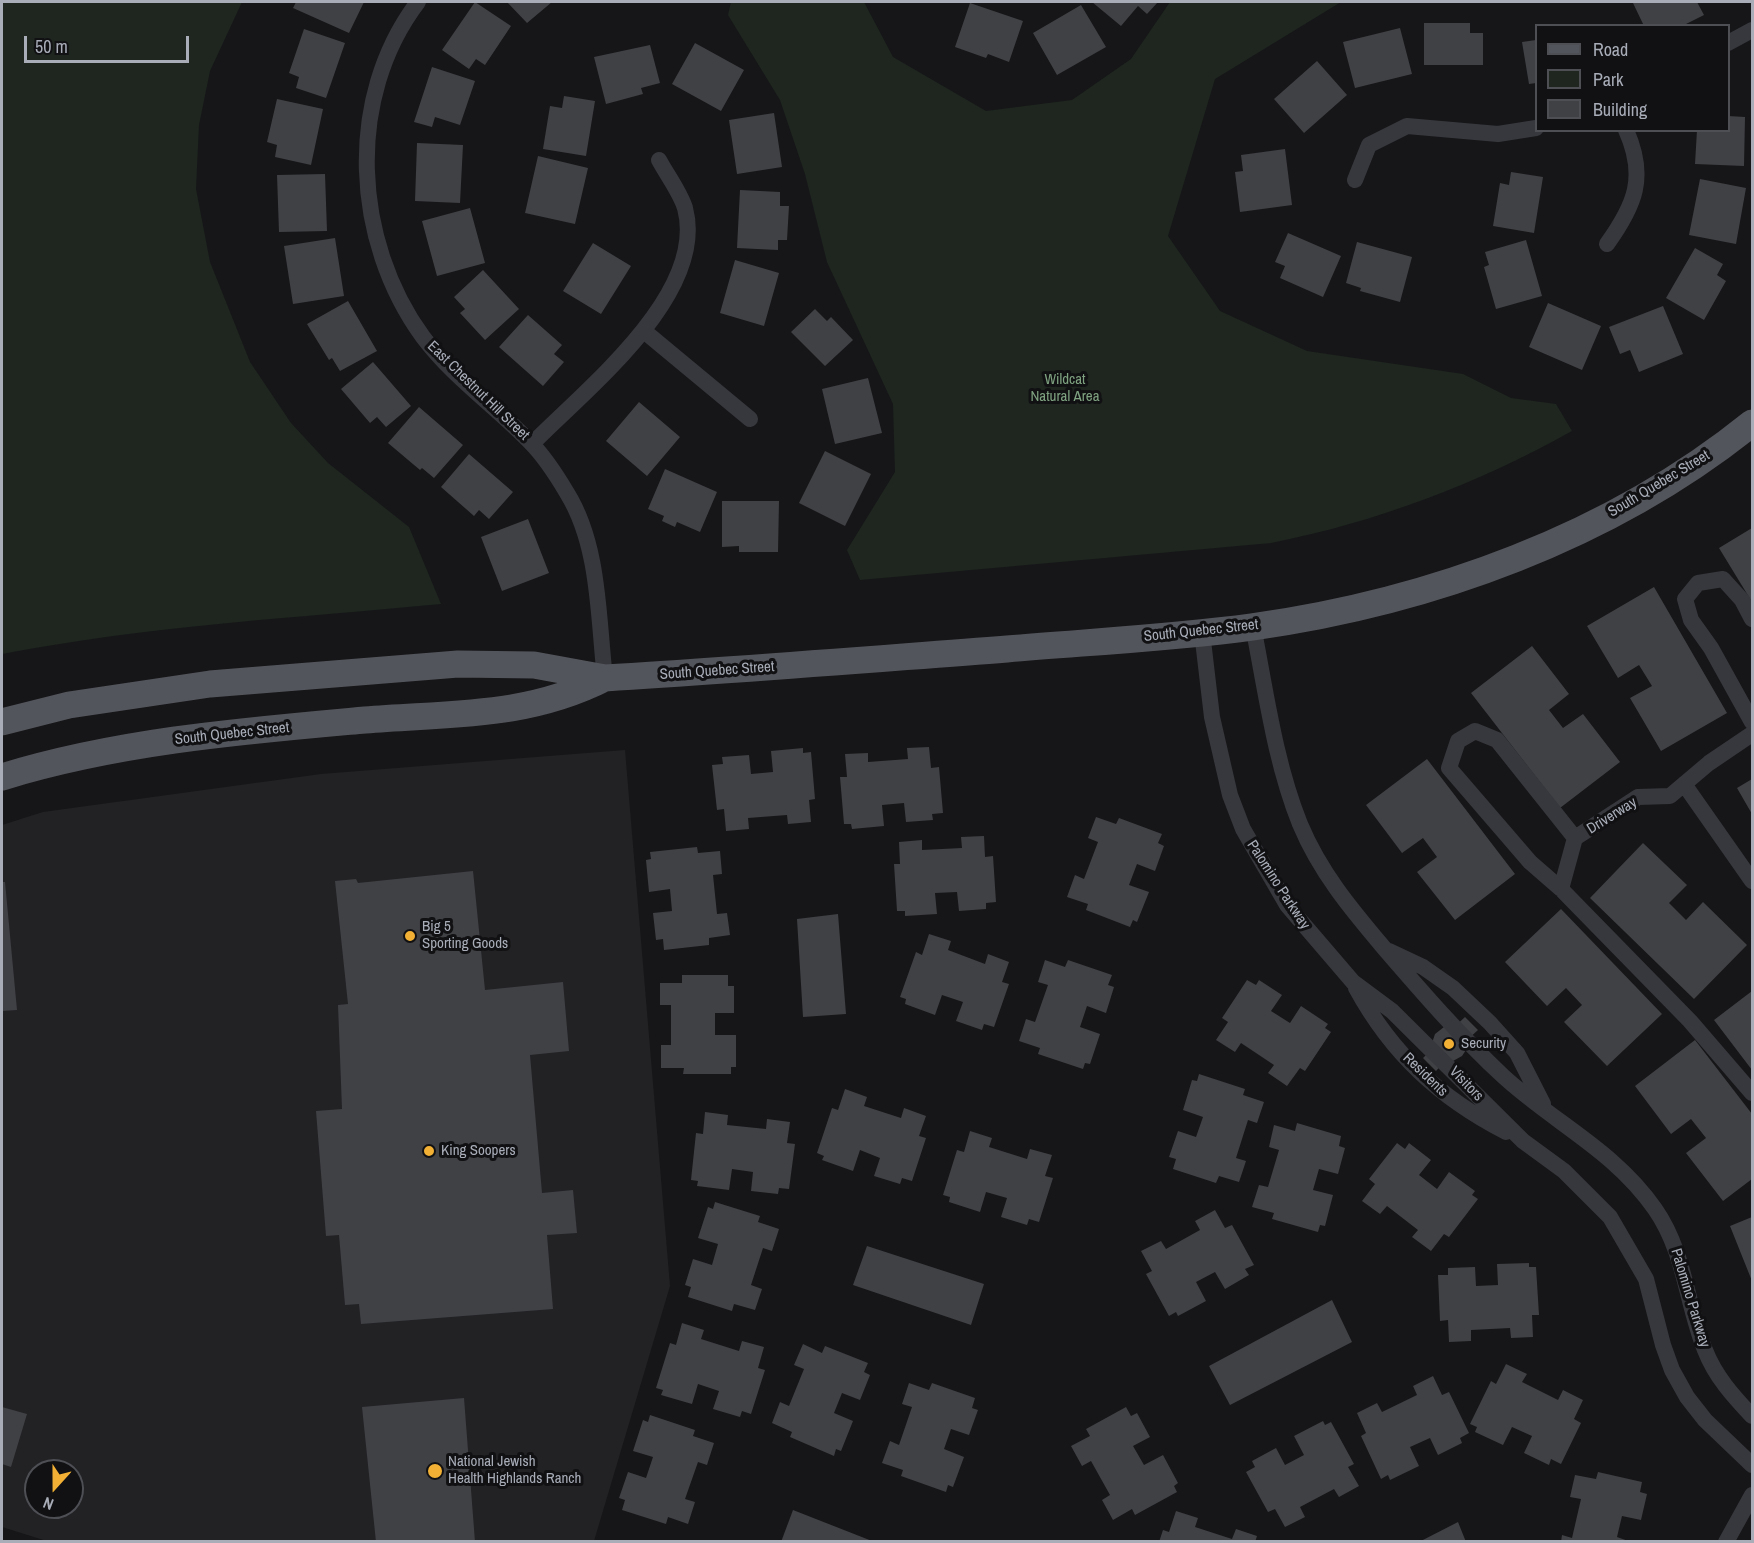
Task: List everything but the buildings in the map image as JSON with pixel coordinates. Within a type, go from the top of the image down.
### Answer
[{"type":"main road","name":"South Quebec Street","points":[[2,722],[69,705],[199,686],[458,664],[534,665],[605,678],[1202,632],[1253,626],[1375,604],[1440,585],[1520,556],[1595,521],[1657,487],[1705,457],[1752,423]]},
{"type":"main road","name":"South Quebec Street","points":[[2,777],[34,767],[147,744],[365,720],[487,712],[550,702],[605,678]]},
{"type":"street","name":"East Chestnut Hill Street","points":[[418,2],[383,66],[369,115],[365,166],[376,233],[397,294],[423,337],[450,368],[532,444],[568,494],[584,527],[592,566],[605,678]]},
{"type":"street","points":[[1730,42],[1752,30]]},
{"type":"street","points":[[1355,180],[1369,145],[1407,126],[1498,134],[1535,128]]},
{"type":"street","points":[[1607,244],[1628,216],[1638,176],[1627,132]]},
{"type":"street","points":[[532,444],[644,331],[673,288],[688,244],[684,208],[659,160]]},
{"type":"street","points":[[644,331],[750,419]]},
{"type":"street","points":[[1752,620],[1742,600],[1723,579],[1698,583],[1685,599],[1691,620],[1711,648],[1752,722]]},
{"type":"street","points":[[1253,626],[1281,762],[1299,822],[1326,876],[1440,1012],[1503,1076],[1546,1110]]},
{"type":"street","name":"Palomino Parkway","points":[[1202,632],[1219,756],[1243,829],[1287,905],[1353,982]]},
{"type":"street","points":[[1575,838],[1497,740],[1474,731],[1458,741],[1449,768],[1530,862],[1561,889],[1690,1021],[1752,1093]]},
{"type":"street","name":"Driverway","points":[[1561,889],[1575,838],[1638,797],[1670,796],[1709,763],[1752,734]]},
{"type":"street","points":[[1684,784],[1752,880]]},
{"type":"street","points":[[1386,949],[1423,967],[1453,988],[1490,1023],[1517,1053],[1546,1110]]},
{"type":"street","name":"Visitors","points":[[1353,982],[1392,1011],[1421,1038],[1523,1141]]},
{"type":"street","name":"Residents","points":[[1353,982],[1373,1018],[1424,1076],[1454,1103],[1523,1141]]},
{"type":"street","name":"Palomino Parkway","points":[[1546,1110],[1610,1157],[1655,1209],[1671,1236],[1682,1265],[1705,1350],[1721,1380],[1752,1416]]},
{"type":"street","points":[[1523,1141],[1581,1186],[1610,1216],[1646,1279],[1663,1345],[1672,1370],[1687,1397],[1705,1420],[1752,1465]]},
{"type":"street","points":[[1726,1542],[1752,1495]]},
{"type":"shaded area","points":[[625,750],[670,1286],[594,1541],[50,1542],[2,1527],[2,825],[43,812],[321,774]]},
{"type":"green space","points":[[2,2],[242,2],[210,71],[199,125],[196,189],[210,262],[250,362],[291,423],[328,463],[409,527],[441,604],[111,636],[2,654]]},
{"type":"green space","name":"Wildcat Natural Area","points":[[731,2],[864,2],[893,57],[986,111],[1072,100],[1131,59],[1170,2],[1341,2],[1215,79],[1168,236],[1220,311],[1307,351],[1463,374],[1511,398],[1556,404],[1572,431],[1500,468],[1426,499],[1349,524],[1271,543],[860,580],[847,550],[895,472],[893,404],[827,262],[805,174],[780,100],[728,15]]},
{"type":"place","name":"Big 5 Sporting Goods","points":[[410,936]]},
{"type":"place","name":"Security","points":[[1449,1044]]},
{"type":"place","name":"King Soopers","points":[[429,1151]]},
{"type":"place","name":"National Jewish Health Highlands Ranch","points":[[435,1471]]}]
